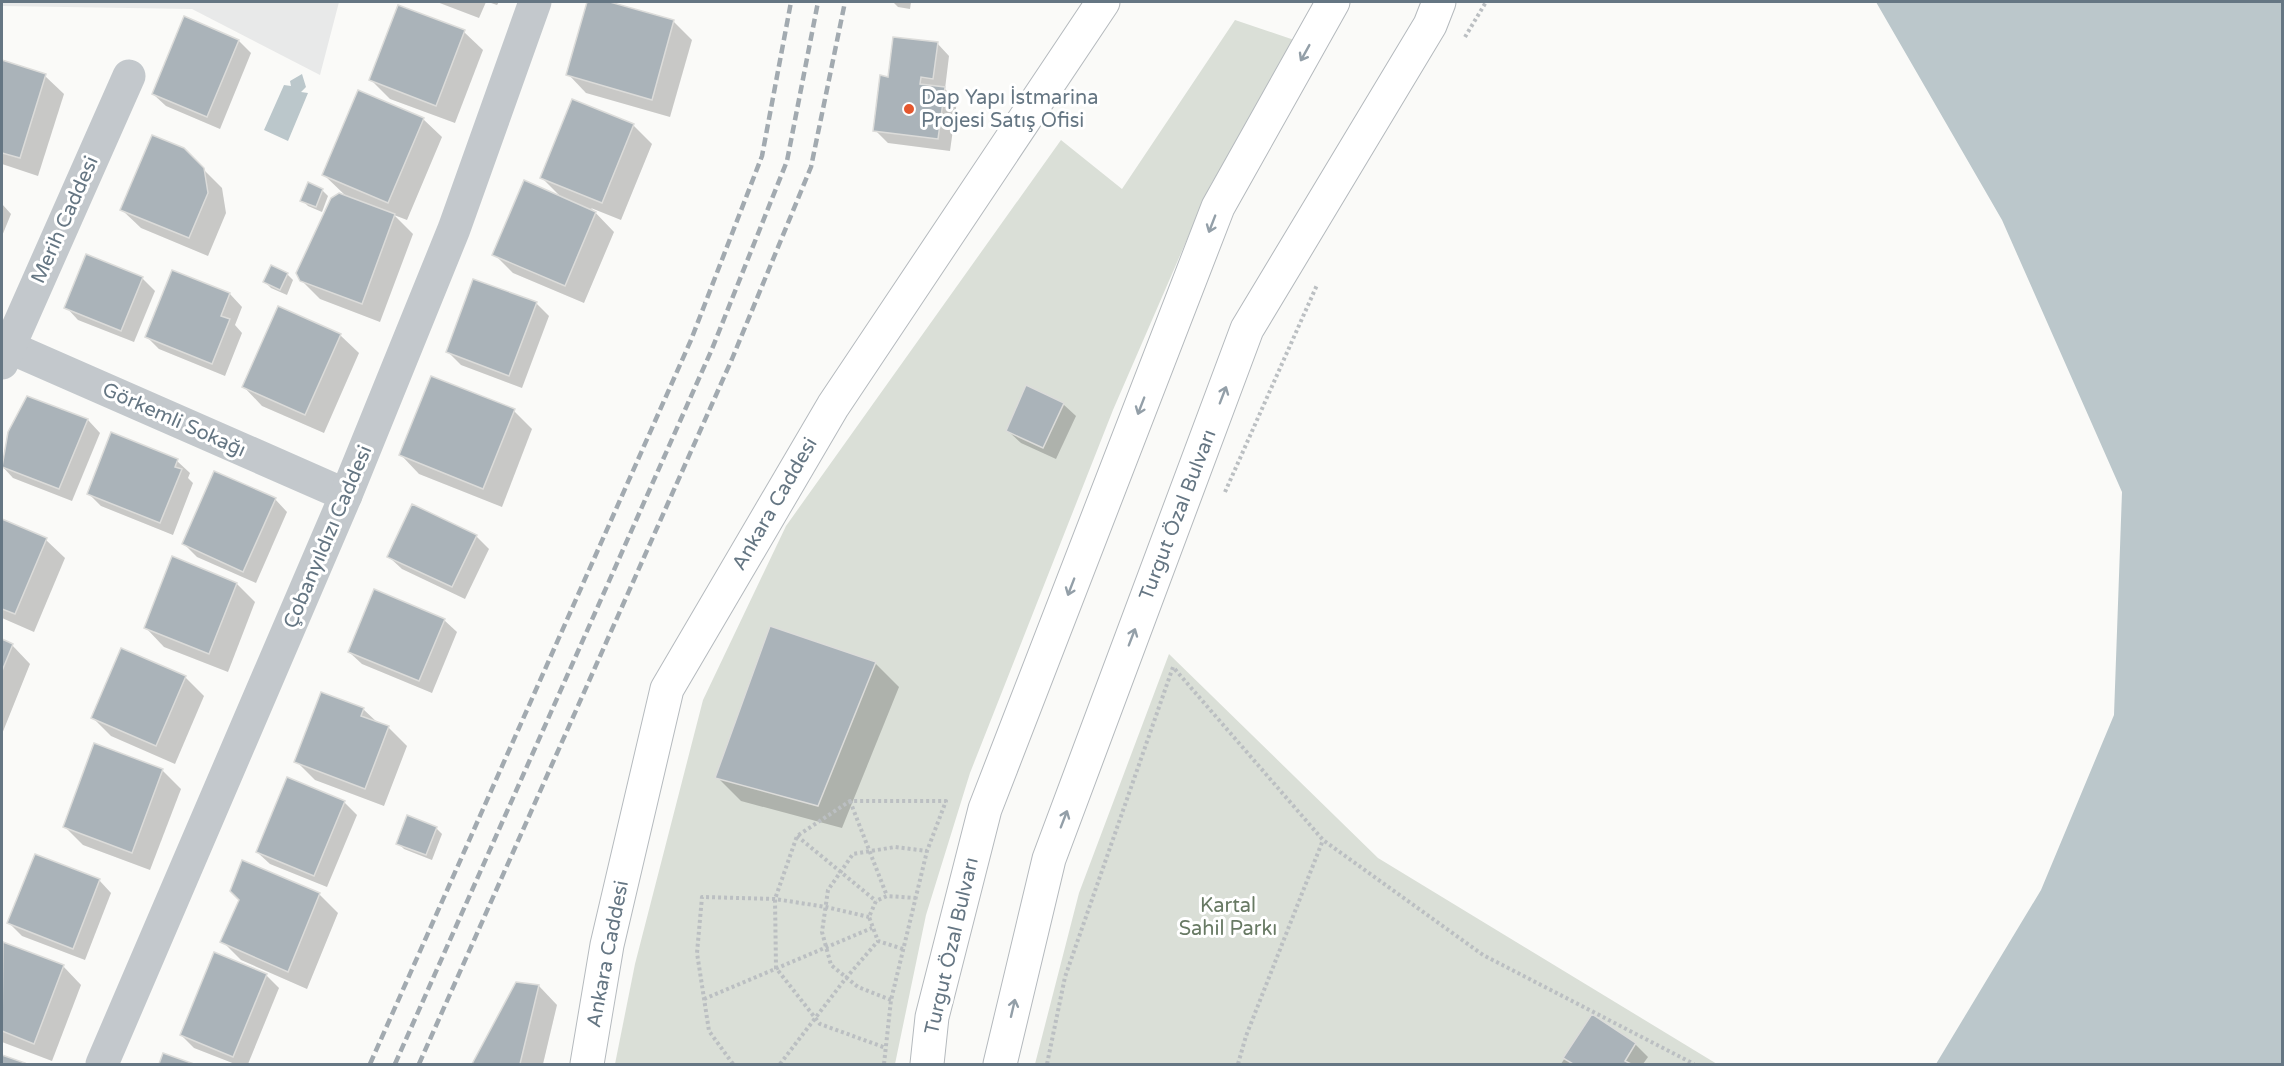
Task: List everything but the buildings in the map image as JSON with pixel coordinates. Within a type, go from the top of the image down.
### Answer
[{"type":"main road","name":"Ankara Caddesi","points":[[587,1065],[607,945],[666,688],[833,406],[1103,2]]},
{"type":"main road","name":"Turgut Özal Bulvarı","points":[[927,1065],[933,1017],[985,809],[1218,207],[1334,2]]},
{"type":"main road","name":"Turgut Özal Bulvarı","points":[[1000,1065],[1049,859],[1247,329],[1430,25],[1439,2]]},
{"type":"street","name":"Çobanyıldızı Caddesi","points":[[102,1065],[346,495],[454,229],[535,2]]},
{"type":"street","name":"Merih Caddesi","points":[[4,352],[129,76]]},
{"type":"street","name":"Görkemli Sokağı","points":[[4,352],[346,495]]},
{"type":"path","points":[[1460,44],[1486,2]]},
{"type":"path","points":[[1223,498],[1319,279]]},
{"type":"path","points":[[1047,1065],[1065,976],[1173,667],[1323,840],[1483,955],[1694,1065]]},
{"type":"path","points":[[850,801],[887,896]]},
{"type":"path","points":[[884,1065],[886,1047],[891,1000],[927,851],[946,801],[850,801],[797,836],[775,899],[776,968],[820,1024],[886,1047]]},
{"type":"path","points":[[797,836],[876,901]]},
{"type":"path","points":[[1238,1065],[1246,1036],[1323,840]]},
{"type":"path","points":[[891,1000],[858,987],[831,966],[822,932],[828,890],[853,854],[894,847],[927,851]]},
{"type":"path","points":[[903,949],[878,941],[869,917],[876,901],[887,896],[916,898]]},
{"type":"path","points":[[733,1065],[709,1031],[697,953],[702,897],[775,899],[869,917]]},
{"type":"path","points":[[704,999],[872,928]]},
{"type":"path","points":[[780,1065],[815,1017],[878,941]]},
{"type":"shaded area","points":[[2,2],[339,2],[320,75],[192,9],[2,6]]},
{"type":"shaded area","points":[[1876,2],[2282,2],[2282,1064],[1936,1064],[2041,890],[2114,715],[2122,492],[2002,220]]},
{"type":"shaded area","points":[[302,74],[306,87],[301,92],[308,93],[288,141],[264,130],[284,85],[291,86],[290,81]]},
{"type":"green space","points":[[1235,20],[1300,42],[1211,184],[1113,410],[970,773],[926,915],[895,1064],[615,1064],[635,964],[703,700],[786,526],[1061,140],[1122,189]]},
{"type":"green space","name":"Kartal Sahil Parkı","points":[[1169,654],[1378,858],[1717,1064],[1035,1064],[1079,893]]},
{"type":"railway","points":[[370,1064],[691,340],[762,156],[791,2]]},
{"type":"railway","points":[[395,1064],[712,349],[787,161],[818,2]]},
{"type":"railway","points":[[419,1064],[732,359],[811,167],[845,2]]},
{"type":"place","name":"Dap Yapı İstmarina Projesi Satış Ofisi","points":[[909,109]]}]
